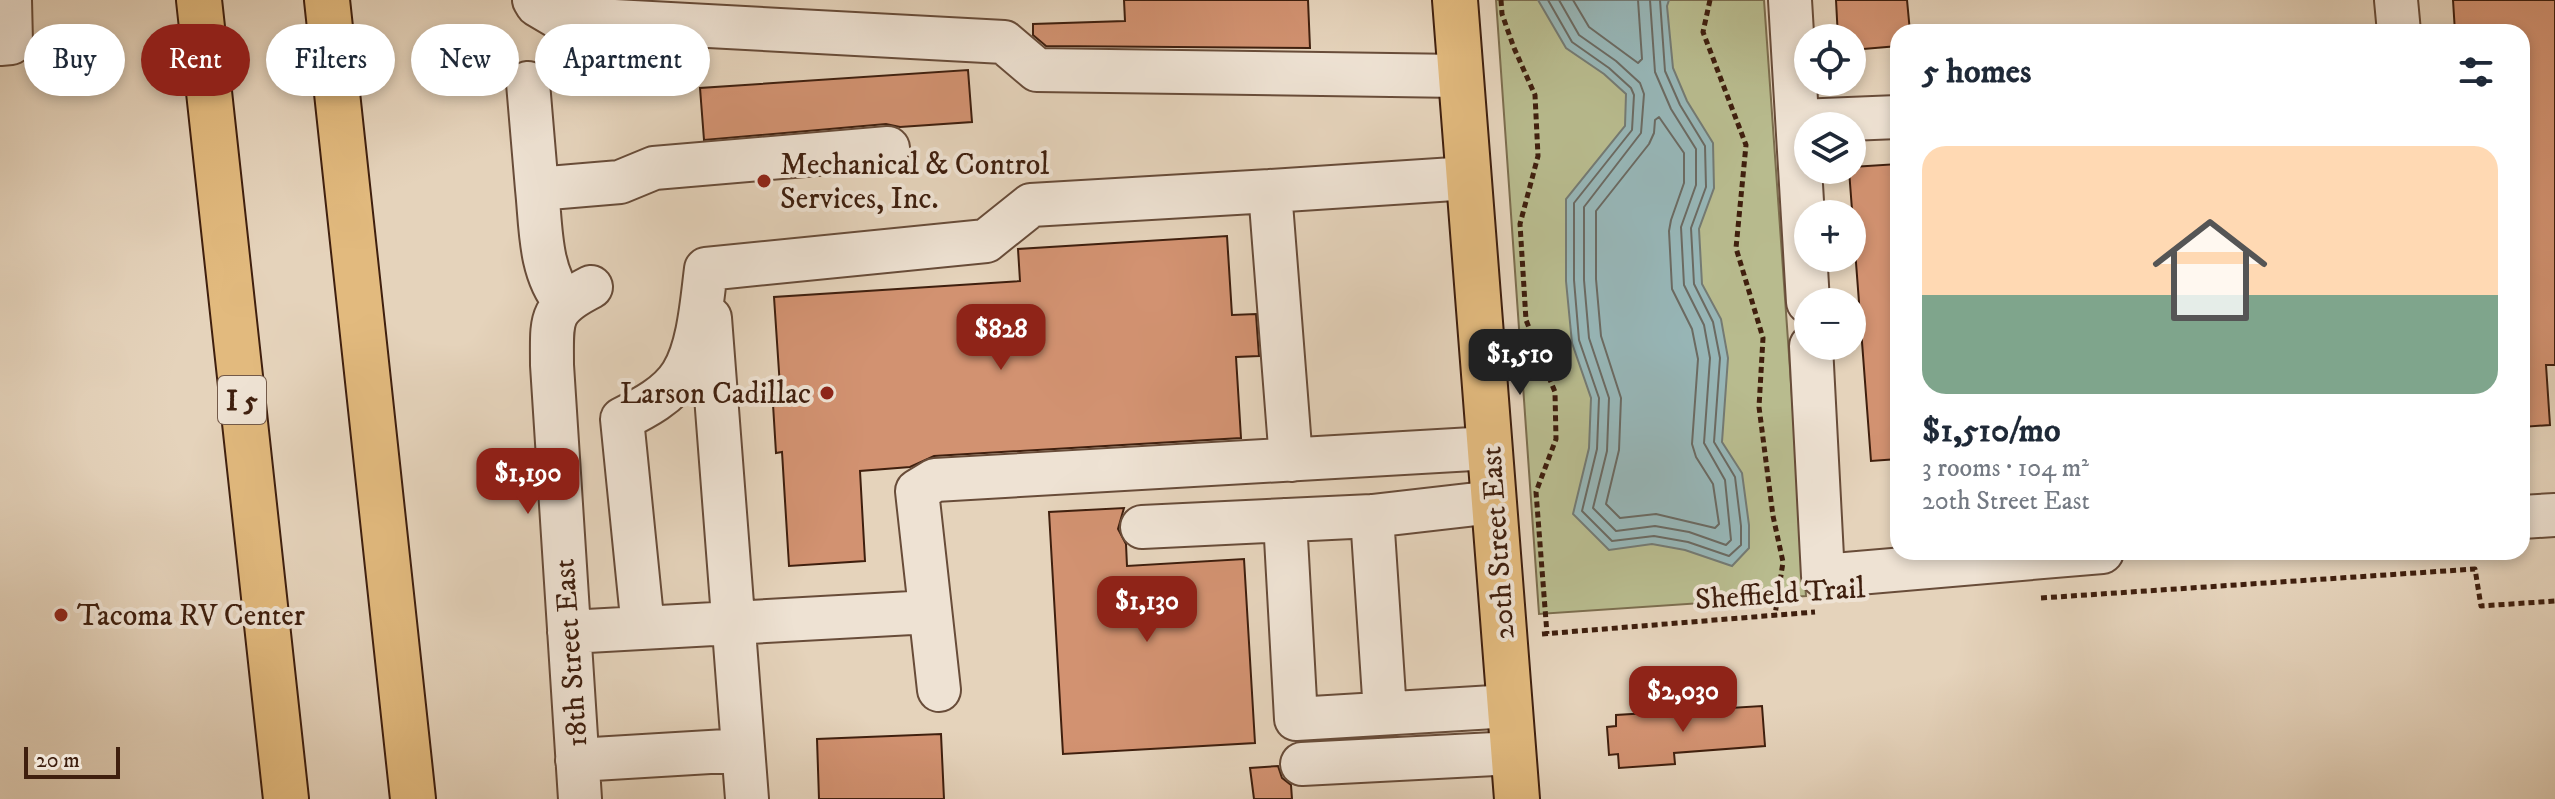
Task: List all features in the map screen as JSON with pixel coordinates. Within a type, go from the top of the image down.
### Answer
[{"type":"main road","name":"I 5","points":[[199,0],[286,799]]},
{"type":"main road","points":[[327,0],[413,799]]},
{"type":"main road","name":"20th Street East","points":[[1455,0],[1517,799]]},
{"type":"street","points":[[4,56],[10,0]]},
{"type":"street","points":[[534,0],[559,18],[871,18],[1004,42],[1037,70],[1460,76]]},
{"type":"street","points":[[1790,0],[1798,112]]},
{"type":"street","points":[[2396,0],[2398,24]]},
{"type":"street","points":[[528,83],[537,189],[620,182],[654,168],[888,148]]},
{"type":"street","points":[[1866,118],[1890,117]]},
{"type":"street","points":[[706,269],[986,241],[1031,205],[1469,178]]},
{"type":"street","points":[[1802,184],[1807,288]]},
{"type":"street","name":"18th Street East","points":[[537,189],[545,262],[553,288],[578,294],[552,324],[578,779]]},
{"type":"street","points":[[1270,191],[1291,460]]},
{"type":"street","points":[[706,269],[747,799]]},
{"type":"street","points":[[643,628],[622,419],[647,407],[682,374],[691,351],[706,269]]},
{"type":"street","points":[[1812,360],[1823,576],[2009,560]]},
{"type":"street","points":[[939,690],[917,491],[935,480],[1490,448]]},
{"type":"street","points":[[1142,527],[1372,516],[1494,502]]},
{"type":"street","points":[[2530,517],[2555,515]]},
{"type":"street","points":[[1372,516],[1385,712]]},
{"type":"street","points":[[1285,520],[1296,719],[1510,706]]},
{"type":"street","points":[[569,632],[930,612]]},
{"type":"street","points":[[578,779],[743,750]]},
{"type":"street","points":[[1302,764],[1514,753]]},
{"type":"path","points":[[1501,0],[1502,14],[1514,48],[1535,95],[1538,156],[1520,224],[1526,320],[1555,392],[1556,439],[1536,492],[1547,634]]},
{"type":"path","points":[[1710,0],[1703,32],[1746,145],[1736,248],[1763,338],[1759,407],[1773,516],[1783,562],[1775,615]]},
{"type":"path","points":[[2030,598],[2475,569],[2481,606],[2555,601]]},
{"type":"path","name":"Sheffield Trail","points":[[1504,634],[1547,634],[1823,612]]},
{"type":"green space","points":[[1496,0],[1764,0],[1806,596],[1539,614]]},
{"type":"water","points":[[1538,0],[1669,0],[1673,68],[1687,101],[1713,143],[1714,188],[1699,229],[1702,284],[1721,319],[1728,358],[1722,442],[1742,473],[1749,525],[1749,548],[1732,566],[1685,550],[1652,544],[1609,550],[1573,514],[1589,448],[1591,398],[1572,343],[1566,281],[1566,199],[1625,126],[1626,94],[1604,74],[1566,48]]},
{"type":"building","points":[[1124,0],[1308,0],[1310,48],[1046,46],[1033,35],[1033,24],[1125,21]]},
{"type":"building","points":[[1836,0],[1907,0],[1909,24],[1890,24],[1890,47],[1866,49],[1866,24],[1837,24]]},
{"type":"building","points":[[2453,0],[2555,0],[2555,365],[2546,365],[2550,425],[2530,426],[2530,24],[2454,24]]},
{"type":"building","points":[[968,70],[972,122],[900,127],[886,124],[704,140],[701,96],[710,96],[710,87]]},
{"type":"building","points":[[1890,165],[1890,460],[1871,461],[1863,360],[1866,360],[1866,288],[1858,288],[1857,272],[1866,272],[1866,200],[1851,200],[1850,184],[1866,184],[1866,166]]},
{"type":"building","points":[[1227,236],[1232,315],[1256,314],[1259,356],[1236,357],[1241,438],[934,456],[910,467],[860,471],[865,561],[789,566],[782,452],[776,453],[772,388],[780,387],[774,297],[1020,281],[1018,249]]},
{"type":"building","points":[[1124,508],[1118,529],[1126,544],[1127,566],[1244,559],[1255,743],[1063,754],[1049,512]]},
{"type":"building","points":[[1762,706],[1765,746],[1674,753],[1675,764],[1619,768],[1618,754],[1609,755],[1607,727],[1616,726],[1616,715]]},
{"type":"building","points":[[941,734],[944,799],[819,799],[817,739]]},
{"type":"building","points":[[1278,766],[1282,778],[1291,785],[1292,799],[1254,799],[1250,768]]},
{"type":"place","name":"Mechanical & Control Services, Inc.","points":[[764,181]]},
{"type":"place","name":"Larson Cadillac","points":[[827,393]]},
{"type":"place","name":"Tacoma RV Center","points":[[61,615]]}]
